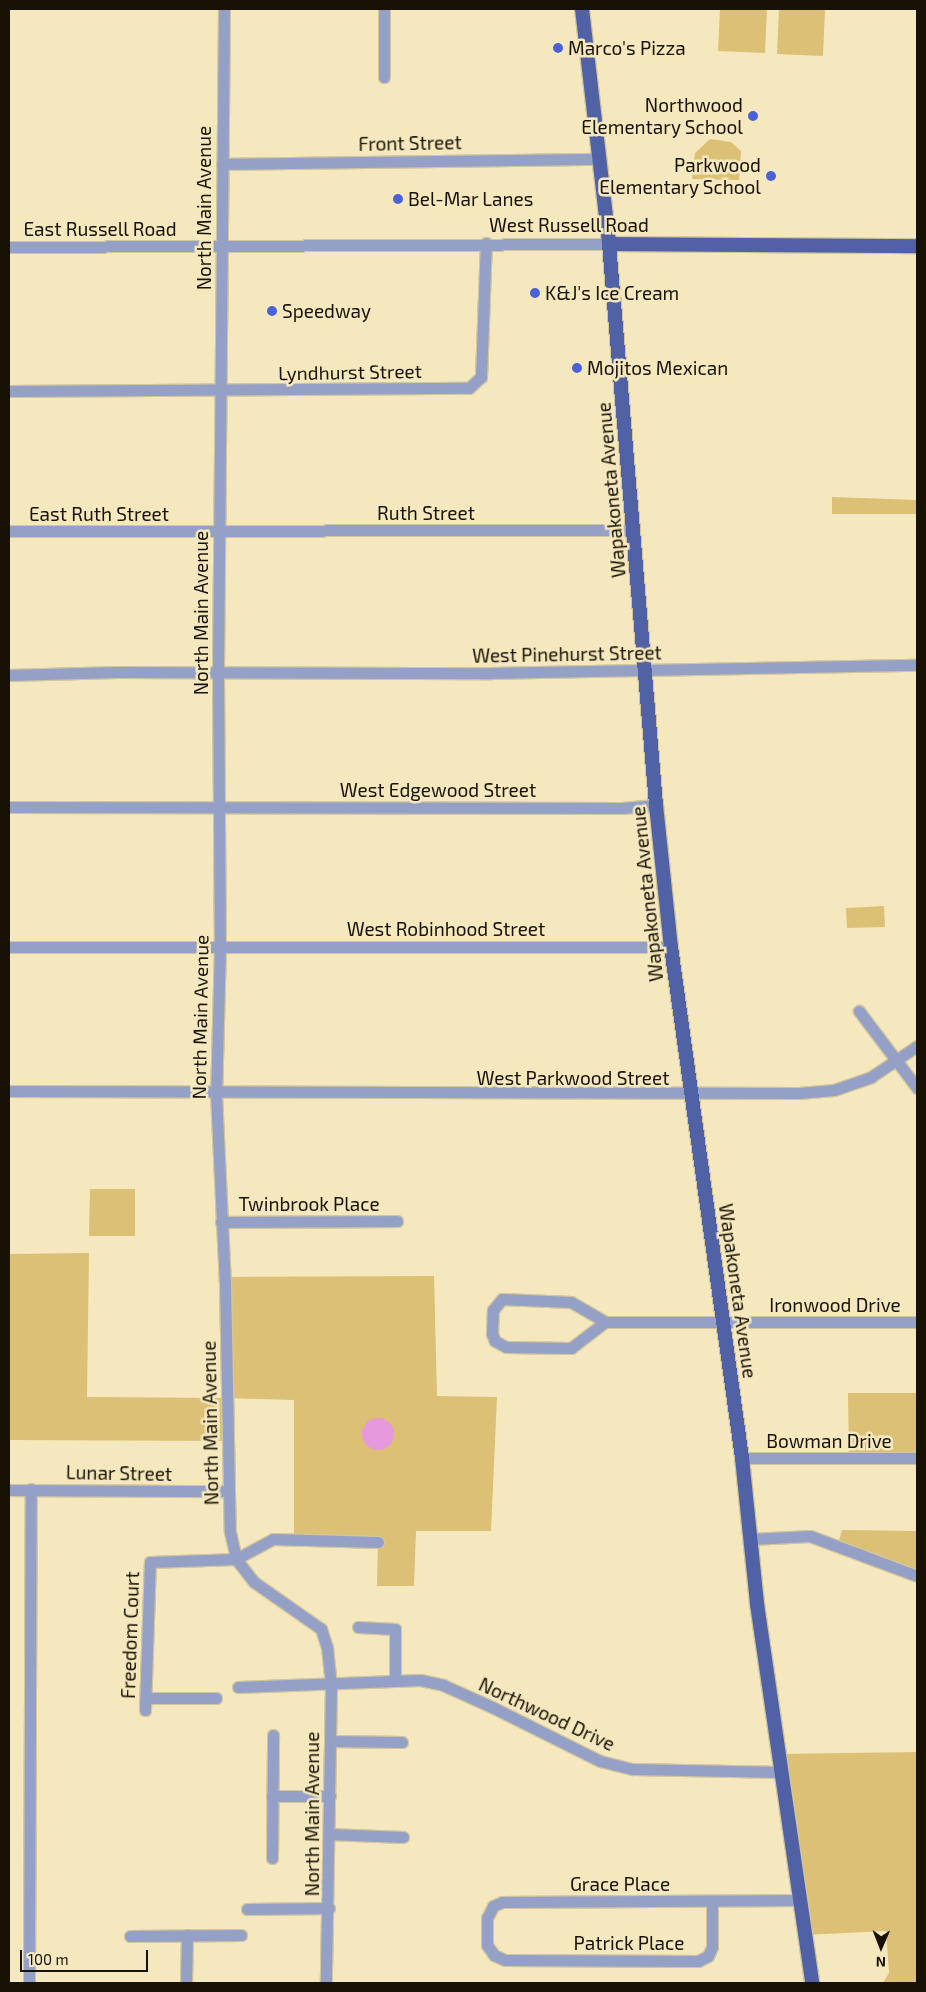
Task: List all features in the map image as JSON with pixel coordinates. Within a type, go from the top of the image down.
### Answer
[{"type":"main road","name":"Wapakoneta Avenue","points":[[582,9],[609,244],[656,805],[672,947],[742,1458],[781,1772],[812,1983]]},
{"type":"main road","name":"West Russell Road","points":[[609,244],[917,246]]},
{"type":"street","name":"North Main Avenue","points":[[224,9],[218,672],[220,946],[216,1094],[221,1222],[220,1282],[230,1532],[236,1560],[254,1582],[321,1629],[328,1647],[331,1685],[330,1908],[326,1983]]},
{"type":"street","points":[[384,9],[384,77]]},
{"type":"street","name":"Front Street","points":[[222,164],[599,159]]},
{"type":"street","name":"Lyndhurst Street","points":[[9,391],[469,388],[481,377],[486,244]]},
{"type":"street","name":"West Russell Road","points":[[221,246],[609,244]]},
{"type":"street","name":"East Russell Road","points":[[9,246],[221,246]]},
{"type":"street","name":"Ruth Street","points":[[220,532],[632,530]]},
{"type":"street","name":"East Ruth Street","points":[[9,531],[220,532]]},
{"type":"street","name":"West Pinehurst Street","points":[[9,675],[644,670],[917,665]]},
{"type":"street","name":"West Edgewood Street","points":[[9,807],[622,808],[656,805]]},
{"type":"street","name":"West Robinhood Street","points":[[9,947],[672,947]]},
{"type":"street","points":[[859,1011],[917,1088]]},
{"type":"street","name":"West Parkwood Street","points":[[9,1091],[691,1096],[834,1090],[871,1077],[917,1046]]},
{"type":"street","name":"Twinbrook Place","points":[[221,1222],[397,1221]]},
{"type":"street","points":[[502,1299],[571,1302],[605,1322],[571,1348],[506,1346],[495,1341],[492,1334],[493,1310],[502,1299]]},
{"type":"street","name":"Ironwood Drive","points":[[605,1322],[917,1322]]},
{"type":"street","name":"Bowman Drive","points":[[742,1458],[917,1458]]},
{"type":"street","name":"Lunar Street","points":[[9,1490],[229,1491]]},
{"type":"street","points":[[30,1983],[31,1490]]},
{"type":"street","points":[[751,1540],[810,1536],[917,1576]]},
{"type":"street","points":[[236,1560],[273,1539],[378,1542]]},
{"type":"street","name":"Freedom Court","points":[[145,1710],[150,1562],[236,1560]]},
{"type":"street","points":[[358,1627],[395,1629],[395,1679]]},
{"type":"street","name":"Northwood Drive","points":[[238,1687],[331,1685],[395,1679],[443,1686],[608,1763],[633,1769],[781,1772]]},
{"type":"street","points":[[146,1698],[216,1698]]},
{"type":"street","points":[[272,1858],[273,1735]]},
{"type":"street","points":[[330,1741],[402,1742]]},
{"type":"street","points":[[272,1796],[330,1796]]},
{"type":"street","points":[[329,1834],[403,1837]]},
{"type":"street","name":"Grace Place","points":[[494,1955],[487,1945],[487,1918],[493,1906],[502,1902],[800,1900]]},
{"type":"street","name":"Patrick Place","points":[[494,1955],[505,1960],[698,1961],[708,1956],[712,1947],[712,1901]]},
{"type":"street","points":[[247,1909],[330,1908]]},
{"type":"street","points":[[186,1983],[187,1935]]},
{"type":"street","points":[[130,1936],[241,1935]]},
{"type":"shaded area","points":[[720,9],[767,9],[765,53],[718,51]]},
{"type":"shaded area","points":[[779,9],[825,9],[823,56],[777,54]]},
{"type":"shaded area","points":[[710,139],[731,142],[741,151],[739,180],[692,179],[695,153]]},
{"type":"shaded area","points":[[832,497],[917,500],[917,514],[832,514]]},
{"type":"shaded area","points":[[884,906],[885,927],[847,928],[846,908]]},
{"type":"shaded area","points":[[90,1189],[135,1189],[135,1236],[89,1236]]},
{"type":"shaded area","points":[[89,1253],[87,1397],[226,1398],[226,1441],[9,1440],[9,1254]]},
{"type":"shaded area","points":[[434,1276],[437,1396],[497,1397],[491,1531],[416,1531],[414,1586],[377,1586],[378,1542],[294,1540],[294,1400],[226,1398],[224,1277]]},
{"type":"shaded area","points":[[848,1393],[917,1393],[917,1458],[849,1458]]},
{"type":"shaded area","points":[[378,1418],[389,1423],[394,1434],[389,1445],[378,1450],[367,1445],[362,1434],[367,1423]]},
{"type":"shaded area","points":[[842,1530],[917,1531],[917,1576],[838,1544]]},
{"type":"shaded area","points":[[917,1752],[917,1983],[883,1983],[889,1973],[886,1931],[805,1935],[779,1754]]},
{"type":"place","name":"Marco's Pizza","points":[[558,48]]},
{"type":"place","name":"Northwood Elementary School","points":[[753,116]]},
{"type":"place","name":"Parkwood Elementary School","points":[[771,176]]},
{"type":"place","name":"Bel-Mar Lanes","points":[[398,199]]},
{"type":"place","name":"K&J's Ice Cream","points":[[535,293]]},
{"type":"place","name":"Speedway","points":[[272,311]]},
{"type":"place","name":"Mojitos Mexican","points":[[577,368]]}]
